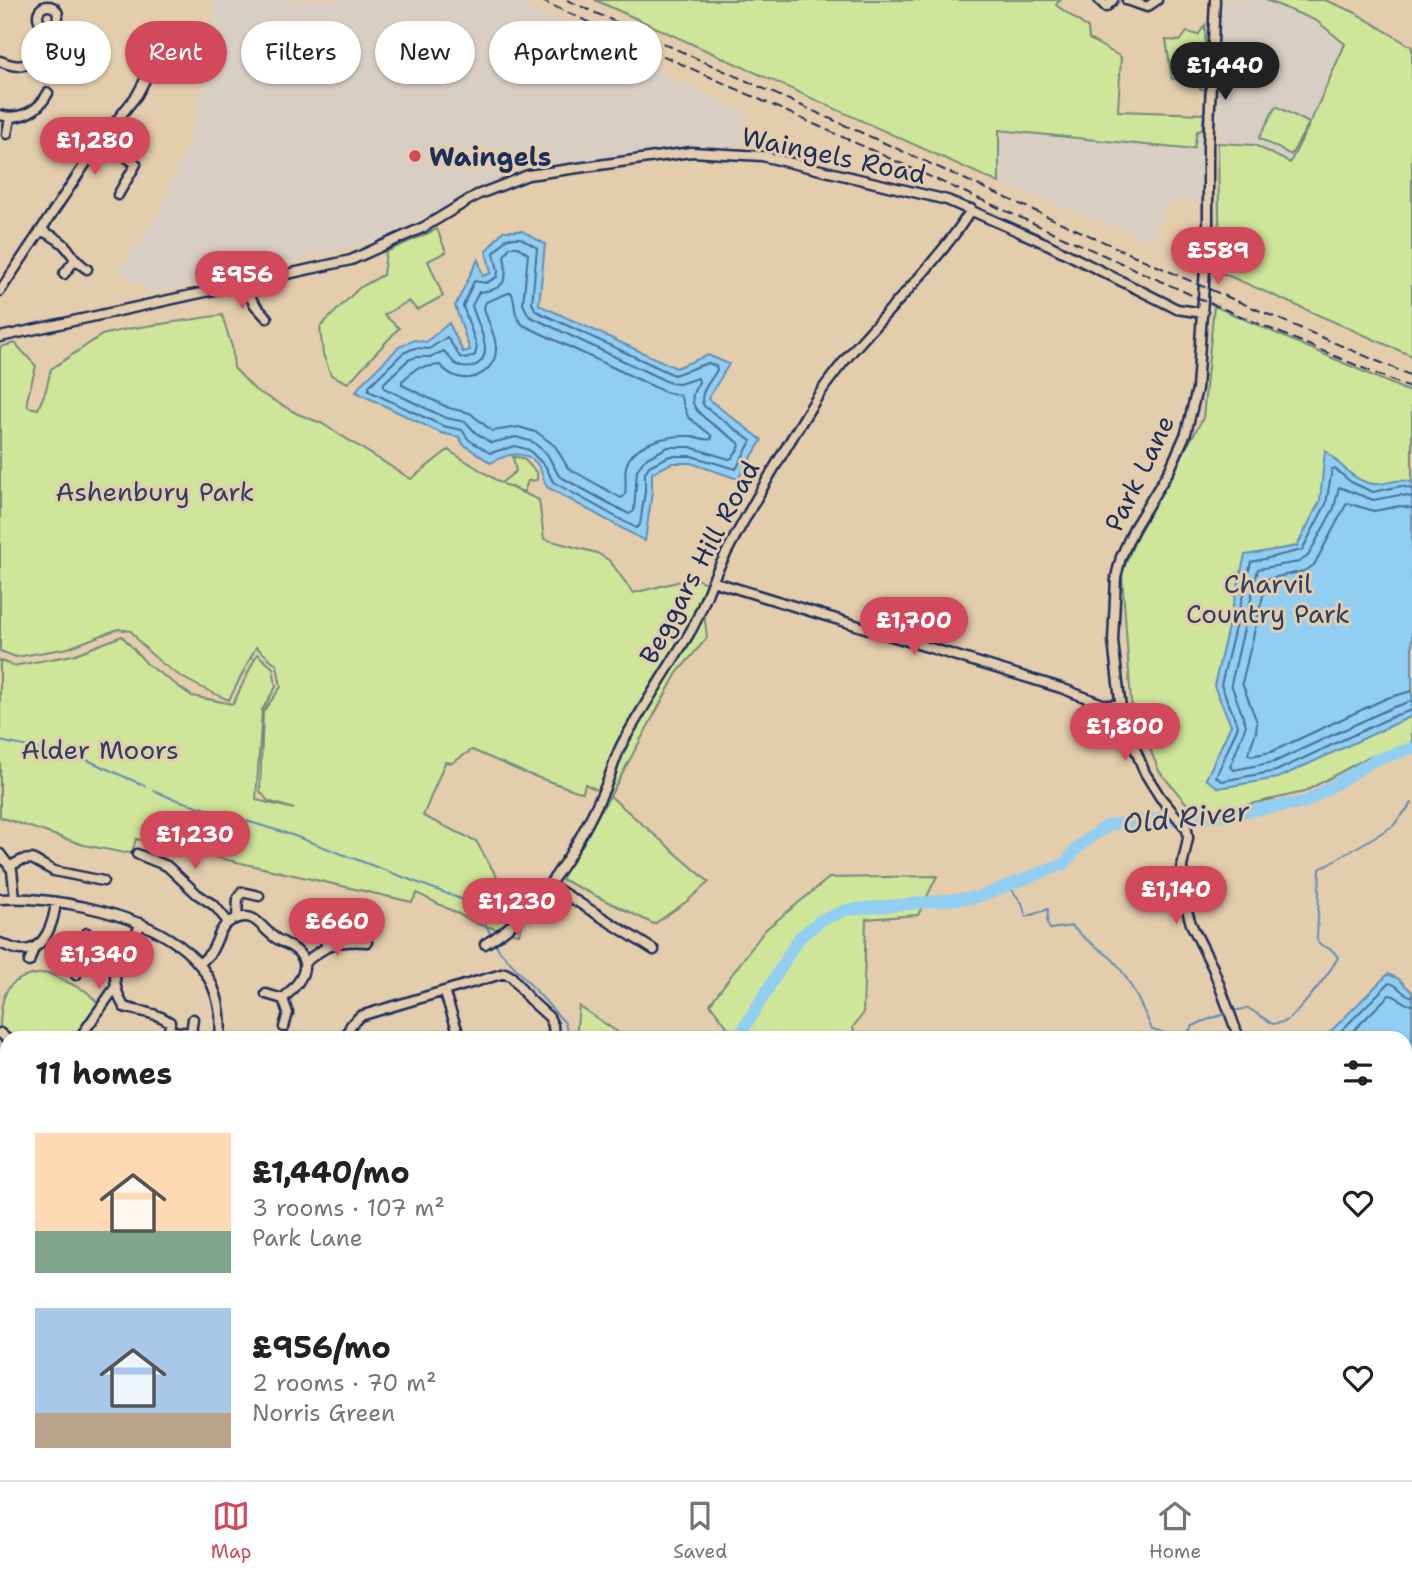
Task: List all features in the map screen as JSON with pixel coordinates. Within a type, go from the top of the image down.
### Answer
[{"type":"street","points":[[1099,0],[1107,7],[1113,0]]},
{"type":"street","points":[[1127,0],[1147,7],[1157,0]]},
{"type":"street","name":"Park Lane","points":[[1214,0],[1203,313],[1197,389],[1186,433],[1170,469],[1126,543],[1116,577],[1114,642],[1119,705],[1145,773],[1160,797],[1187,829],[1188,838],[1182,867],[1184,900],[1191,924],[1213,968],[1237,1031]]},
{"type":"street","points":[[0,61],[21,66]]},
{"type":"street","points":[[0,292],[102,139],[143,84]]},
{"type":"street","points":[[0,115],[18,117],[43,103],[48,93]]},
{"type":"street","points":[[7,134],[10,118]]},
{"type":"street","points":[[102,139],[136,164]]},
{"type":"street","name":"Waingels Road","points":[[0,337],[351,260],[424,227],[477,194],[528,175],[691,152],[762,156],[947,200],[971,209],[1177,309],[1203,313]]},
{"type":"street","points":[[118,195],[143,156]]},
{"type":"street","name":"Beggars Hill Road","points":[[485,944],[511,925],[549,884],[575,847],[604,790],[621,747],[670,662],[691,632],[712,581],[763,486],[819,393],[845,359],[919,279],[964,223],[971,209]]},
{"type":"street","points":[[42,230],[67,248],[74,261],[87,269]]},
{"type":"street","points":[[64,274],[74,261]]},
{"type":"street","points":[[243,285],[267,318]]},
{"type":"street","points":[[712,581],[1061,688],[1105,705],[1119,705]]},
{"type":"street","points":[[137,853],[167,866],[194,898],[215,906],[228,922]]},
{"type":"street","points":[[0,854],[10,866],[15,898]]},
{"type":"street","points":[[10,866],[32,859],[54,871],[103,881]]},
{"type":"street","points":[[88,888],[90,878]]},
{"type":"street","points":[[549,884],[654,950]]},
{"type":"street","points":[[237,918],[241,888],[259,896]]},
{"type":"street","points":[[0,899],[56,902],[111,913],[141,923],[172,939],[200,964],[213,986],[221,1018],[220,1031]]},
{"type":"street","points":[[29,962],[34,948],[51,928],[56,902]]},
{"type":"street","points":[[310,909],[320,912],[326,946]]},
{"type":"street","points":[[200,964],[228,922],[249,917],[261,923],[275,938],[290,944],[304,963],[302,977],[283,999]]},
{"type":"street","points":[[85,1031],[114,989],[120,958],[141,923]]},
{"type":"street","points":[[76,975],[88,933]]},
{"type":"street","points":[[304,963],[326,946],[342,941],[367,942]]},
{"type":"street","points":[[0,943],[21,951],[34,948]]},
{"type":"street","points":[[83,947],[107,951],[120,958]]},
{"type":"street","points":[[348,1031],[360,1016],[495,974],[509,974],[529,999],[549,1017],[553,1031]]},
{"type":"street","points":[[114,989],[124,1007],[146,1014],[158,1013],[170,1022],[170,1031]]},
{"type":"street","points":[[444,991],[458,1031]]},
{"type":"street","points":[[266,994],[283,999]]},
{"type":"street","points":[[283,999],[288,1013],[284,1027]]},
{"type":"street","points":[[192,1031],[193,1019]]},
{"type":"shaded area","name":"Waingels","points":[[216,0],[512,0],[555,21],[489,21],[489,84],[662,84],[662,73],[745,113],[748,144],[548,167],[507,169],[499,178],[389,239],[316,253],[305,260],[152,293],[119,271],[158,214],[193,129],[201,84],[227,84],[227,21],[212,21]]},
{"type":"shaded area","points":[[1222,0],[1266,0],[1317,21],[1345,44],[1290,164],[1255,145],[1218,143],[1218,49]]},
{"type":"shaded area","points":[[999,130],[1185,149],[1194,148],[1197,130],[1202,130],[1203,200],[1173,200],[1164,209],[1152,241],[999,183]]},
{"type":"green space","points":[[595,0],[1060,0],[1056,5],[1088,28],[1089,39],[1121,57],[1118,111],[1204,114],[1202,130],[1197,131],[1194,148],[1185,149],[999,130],[999,183],[662,30],[662,21],[641,21]]},
{"type":"green space","points":[[1266,0],[1325,0],[1354,12],[1412,47],[1412,356],[1220,272],[1218,143],[1255,145],[1290,163],[1345,44],[1317,21]]},
{"type":"green space","points":[[1205,25],[1206,90],[1201,89],[1193,78],[1172,79],[1166,40],[1180,41],[1187,32],[1198,35]]},
{"type":"green space","points":[[1276,106],[1309,123],[1291,155],[1259,138]]},
{"type":"green space","points":[[437,229],[446,252],[428,261],[443,296],[417,310],[409,301],[384,315],[399,328],[348,383],[331,375],[323,354],[320,327],[359,288],[383,275],[386,252]]},
{"type":"green space","name":"Charvil Country Park","points":[[1214,306],[1412,393],[1412,751],[1368,757],[1304,792],[1197,816],[1159,771],[1131,702],[1122,573],[1136,538],[1203,418]]},
{"type":"green space","name":"Ashenbury Park","points":[[222,315],[232,347],[234,368],[255,390],[298,414],[321,423],[411,479],[448,450],[501,483],[516,471],[513,457],[523,458],[537,473],[537,480],[528,481],[524,492],[503,484],[539,500],[544,539],[597,553],[610,561],[633,593],[693,578],[715,586],[704,613],[707,638],[677,673],[610,796],[585,784],[583,792],[577,791],[525,773],[472,750],[452,763],[445,762],[423,816],[476,841],[498,879],[529,897],[519,934],[480,925],[417,893],[412,902],[136,839],[132,852],[125,853],[84,845],[0,817],[0,660],[13,666],[73,655],[122,636],[147,664],[192,696],[233,704],[257,654],[273,668],[276,687],[262,710],[256,800],[294,809],[268,801],[260,791],[263,712],[281,687],[277,665],[256,647],[229,700],[200,687],[162,664],[131,631],[118,629],[68,648],[16,657],[0,651],[0,347],[15,343],[36,366],[27,400],[28,407],[38,409],[51,369],[102,335]]},
{"type":"green space","points":[[610,796],[709,882],[654,924],[559,878]]},
{"type":"green space","points":[[937,876],[918,915],[866,919],[863,1014],[853,1027],[854,1031],[728,1031],[710,1004],[765,930],[829,878]]},
{"type":"green space","points":[[48,973],[86,991],[98,1003],[78,1031],[0,1030],[4,996],[15,982],[34,974]]},
{"type":"green space","points":[[579,1005],[616,1031],[577,1031]]},
{"type":"water","points":[[503,231],[522,231],[545,244],[539,305],[676,368],[708,355],[729,364],[708,399],[762,440],[738,479],[691,463],[672,463],[652,473],[645,541],[547,487],[537,464],[531,459],[511,455],[491,463],[463,444],[459,437],[441,433],[356,392],[399,347],[414,340],[426,342],[449,323],[463,352],[470,350],[455,306],[478,259],[483,276],[491,273],[486,251]]},
{"type":"water","name":"Charvil Country Park","points":[[1325,450],[1349,473],[1371,484],[1412,482],[1412,716],[1278,778],[1219,788],[1206,779],[1231,725],[1214,686],[1245,555],[1297,546],[1320,501]]},
{"type":"water","points":[[1388,974],[1399,979],[1412,992],[1412,1031],[1331,1031]]},
{"type":"waterway","points":[[0,741],[85,759],[145,786]]},
{"type":"waterway","name":"Old River","points":[[742,1031],[799,938],[821,920],[847,910],[978,897],[1064,864],[1080,845],[1109,825],[1159,818],[1181,821],[1306,802],[1373,761],[1412,748]]},
{"type":"waterway","points":[[153,790],[289,834],[461,899],[481,915],[491,935]]},
{"type":"waterway","points":[[1233,1011],[1248,1008],[1273,1024],[1284,1022],[1305,1003],[1338,957],[1332,950],[1319,944],[1317,939],[1320,869],[1393,826],[1412,803]]},
{"type":"waterway","points":[[1008,885],[1022,903],[1026,917],[1048,909],[1047,923],[1050,929],[1072,926],[1111,958],[1140,1002],[1152,1030],[1156,1031]]},
{"type":"waterway","points":[[495,942],[499,950],[565,1023],[567,1031]]},
{"type":"waterway","points":[[1189,1031],[1193,1026],[1228,1013]]},
{"type":"railway","points":[[540,0],[1196,297],[1412,389]]},
{"type":"railway","points":[[567,0],[1195,283],[1412,376]]},
{"type":"place","name":"Waingels","points":[[415,156]]},
{"type":"park label","name":"Alder Moors","points":[[100,749]]}]
